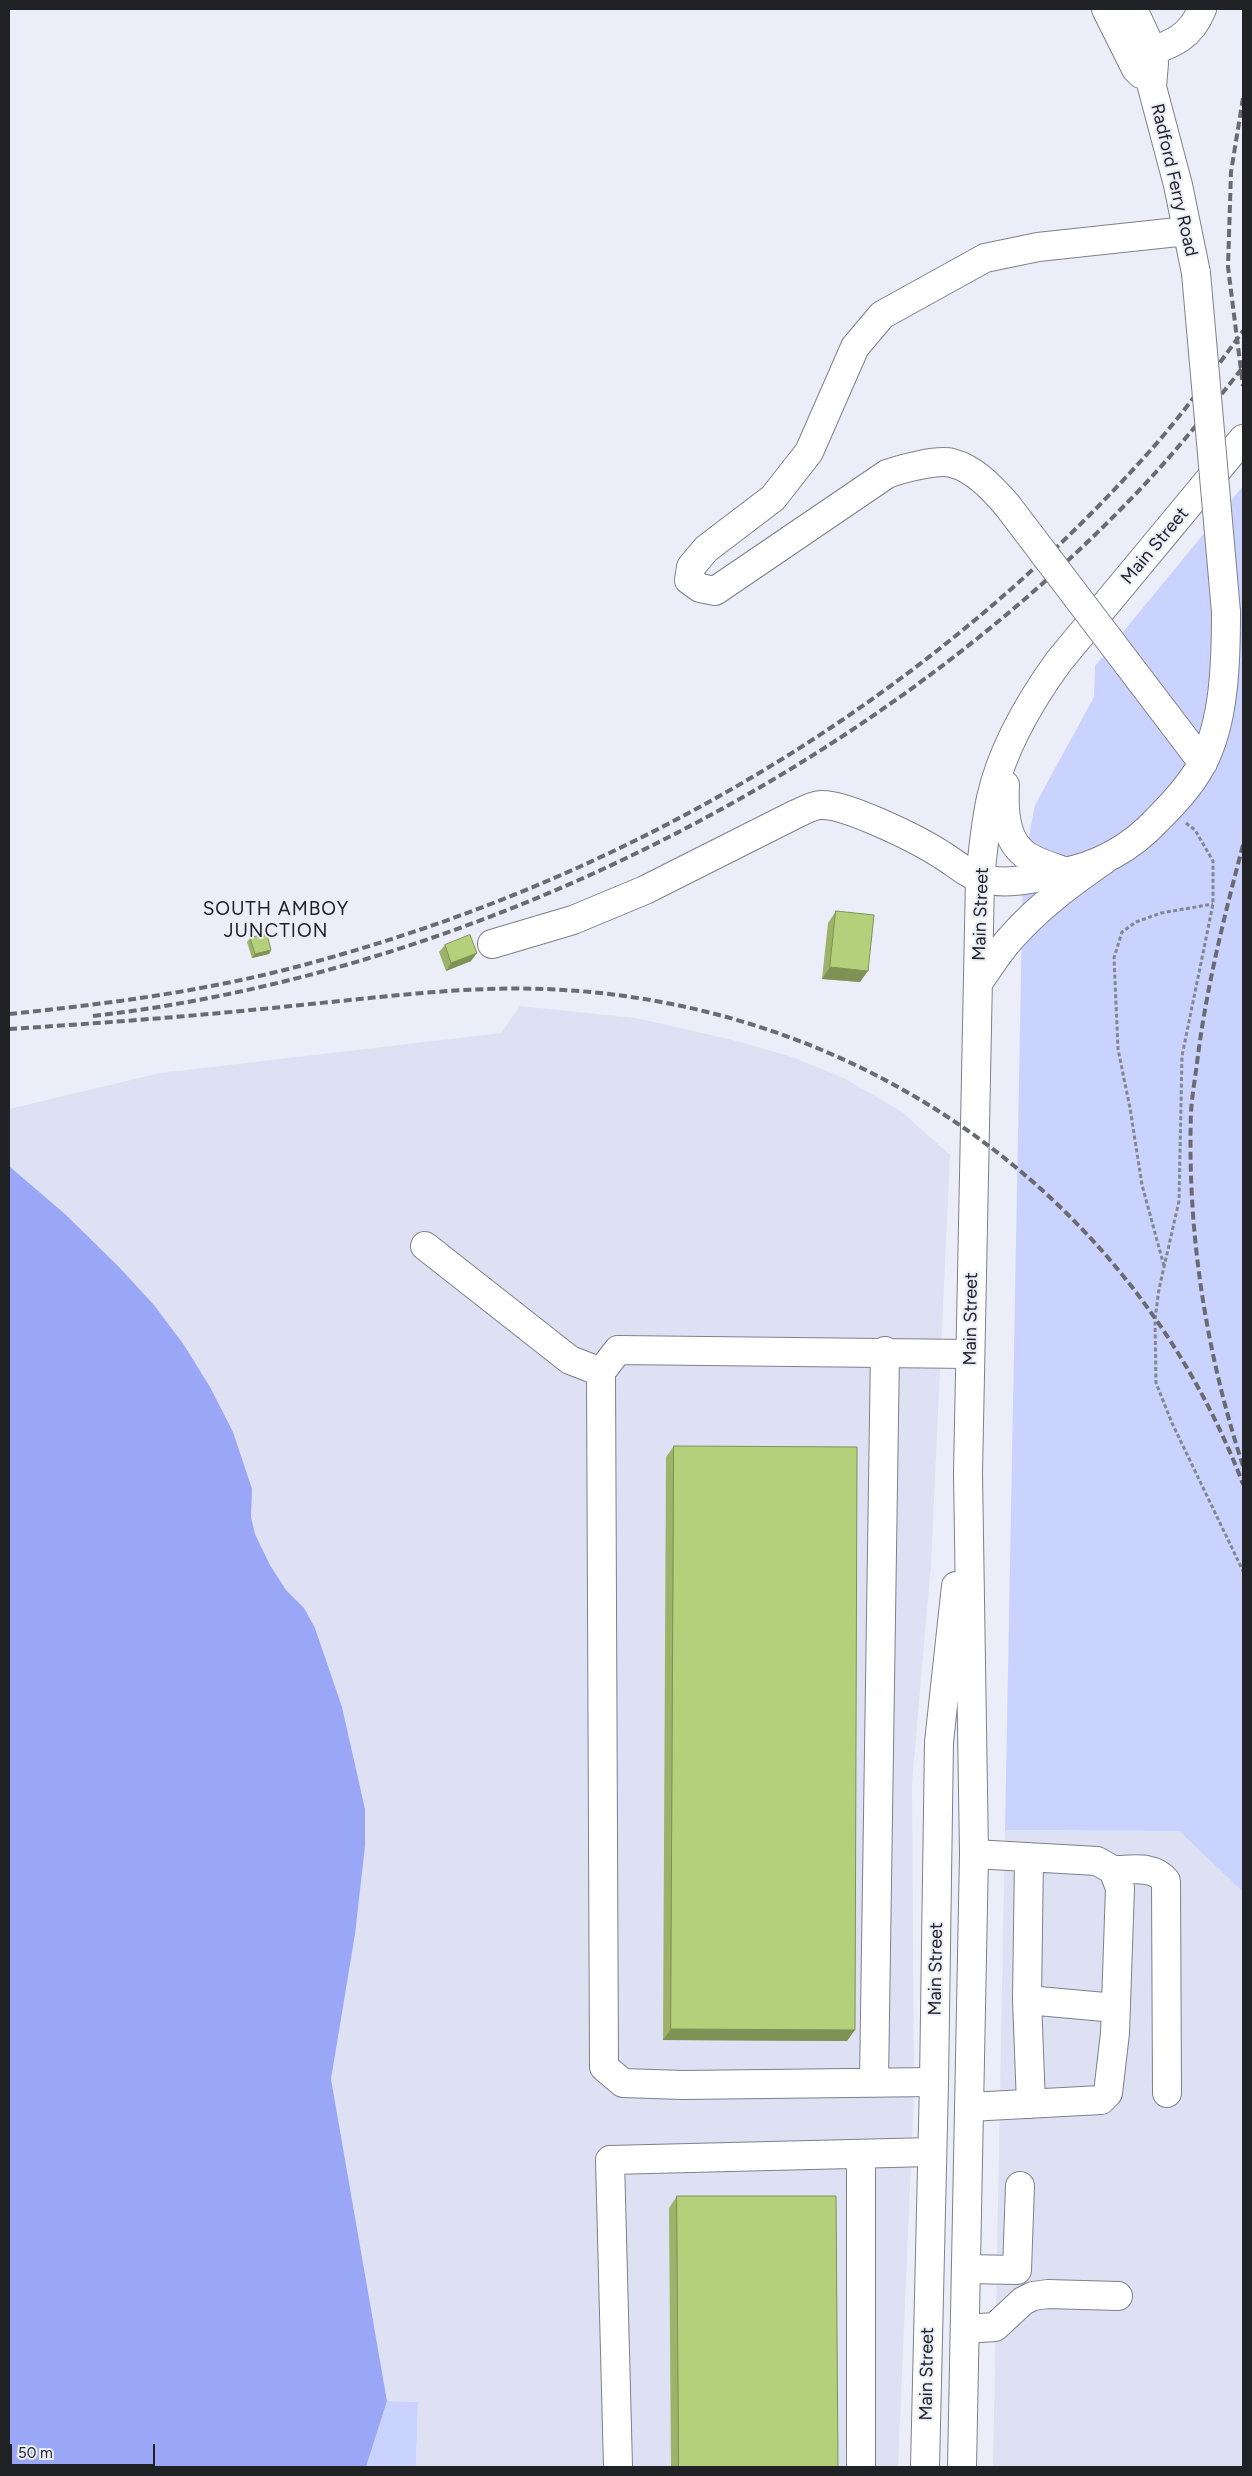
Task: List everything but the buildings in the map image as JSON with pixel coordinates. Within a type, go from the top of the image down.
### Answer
[{"type":"main road","name":"Radford Ferry Road","points":[[1106,9],[1142,55]]},
{"type":"main road","name":"Radford Ferry Road","points":[[1133,9],[1142,55],[1136,69],[1152,87],[1178,185],[1196,273],[1226,612],[1226,657],[1222,689],[1215,728],[1203,762]]},
{"type":"main road","points":[[1142,55],[1184,37],[1196,24],[1202,9]]},
{"type":"main road","points":[[978,982],[1011,938],[1052,898],[1135,840],[1168,809],[1192,780],[1203,762],[1007,505],[984,481],[951,462],[914,466],[887,474],[715,591],[700,588],[689,580],[691,567],[706,549],[773,498],[809,452],[854,347],[882,315],[985,258],[1038,247],[1187,231]]},
{"type":"main road","name":"Main Street","points":[[962,2467],[974,1854],[968,1473],[970,1354],[980,878],[991,796],[1007,751],[1041,686],[1059,661],[1243,439]]},
{"type":"main road","points":[[1007,751],[1004,805],[1011,834],[1021,851],[1067,872]]},
{"type":"main road","points":[[492,944],[573,920],[636,894],[796,814],[819,805],[840,806],[929,847],[980,878],[1030,879],[1067,872],[1104,860]]},
{"type":"main road","points":[[425,1246],[570,1360],[601,1372]]},
{"type":"main road","points":[[934,2082],[874,2081],[683,2085],[623,2083],[604,2067],[601,1372],[618,1350],[885,1351],[970,1354]]},
{"type":"main road","points":[[874,2081],[885,1351]]},
{"type":"main road","name":"Main Street","points":[[925,2467],[934,2082],[939,1742],[968,1473]]},
{"type":"main road","points":[[974,1854],[1097,1860],[1113,1870],[1154,1870],[1160,1873],[1166,1881],[1167,2093]]},
{"type":"main road","points":[[1029,1857],[1027,2000],[1031,2104]]},
{"type":"main road","points":[[969,2107],[1101,2100],[1108,2093],[1116,2008],[1120,1888],[1113,1870]]},
{"type":"main road","points":[[1027,2000],[1116,2008]]},
{"type":"main road","points":[[618,2467],[610,2160],[931,2152]]},
{"type":"main road","points":[[860,2467],[861,2154]]},
{"type":"main road","points":[[966,2268],[1017,2270],[1020,2186]]},
{"type":"main road","points":[[965,2329],[995,2327],[1023,2301],[1033,2296],[1048,2294],[1118,2296]]},
{"type":"path","points":[[1168,809],[1195,830],[1213,861],[1213,904],[1182,1056],[1180,1201],[1164,1267],[1156,1319],[1156,1383],[1172,1424],[1243,1571]]},
{"type":"path","points":[[1164,1267],[1142,1185],[1130,1108],[1118,1049],[1114,958],[1122,932],[1136,922],[1161,913],[1213,904]]},
{"type":"shaded area","points":[[1243,486],[1243,1892],[1179,1831],[1005,1830],[1023,868],[1035,805],[1094,697],[1095,666]]},
{"type":"shaded area","points":[[520,1006],[636,1018],[737,1041],[792,1057],[844,1078],[902,1112],[950,1155],[931,1564],[912,1783],[914,2095],[898,2467],[416,2467],[418,2402],[387,2401],[331,2079],[365,1846],[365,1809],[342,1707],[315,1628],[304,1608],[286,1590],[270,1565],[255,1534],[251,1517],[251,1489],[233,1432],[210,1387],[184,1345],[154,1305],[119,1267],[65,1214],[9,1166],[9,1109],[160,1073],[501,1033]]},
{"type":"shaded area","points":[[1005,1830],[1179,1831],[1243,1892],[1243,2467],[993,2467]]},
{"type":"shaded area","points":[[387,2401],[418,2402],[416,2467],[366,2467]]},
{"type":"water","points":[[9,1166],[65,1214],[119,1267],[154,1305],[184,1345],[210,1387],[233,1432],[252,1489],[251,1517],[255,1534],[270,1565],[286,1590],[304,1608],[315,1628],[342,1707],[365,1809],[365,1846],[355,1934],[331,2079],[387,2401],[366,2467],[9,2467]]},
{"type":"railway","points":[[1243,98],[1231,172],[1228,267],[1243,386]]},
{"type":"railway","points":[[9,1014],[168,994],[247,979],[325,959],[442,922],[556,877],[667,825],[773,764],[875,697],[972,622],[1064,541],[1149,452],[1186,408],[1243,331]]},
{"type":"railway","points":[[93,1016],[234,993],[374,957],[512,908],[647,848],[777,777],[900,697],[1014,608],[1136,494],[1183,441],[1243,367]]},
{"type":"railway","points":[[1243,845],[1210,980],[1191,1106],[1192,1202],[1202,1292],[1219,1380],[1243,1466]]},
{"type":"railway","points":[[9,1029],[256,1010],[418,993],[481,989],[545,989],[660,1002],[770,1030],[873,1074],[969,1132],[1055,1202],[1131,1285],[1194,1379],[1243,1484]]},
{"type":"district","name":"SOUTH AMBOY JUNCTION","points":[[276,920]]}]
